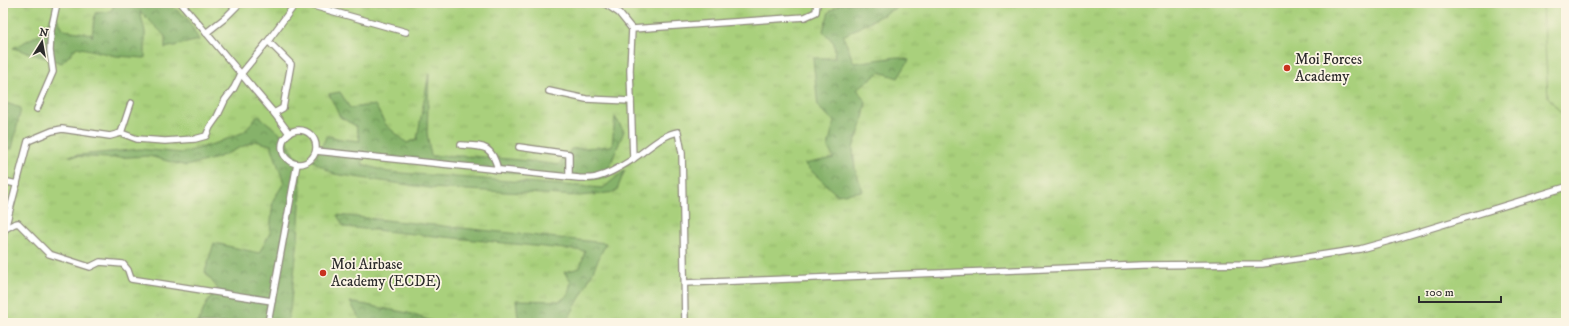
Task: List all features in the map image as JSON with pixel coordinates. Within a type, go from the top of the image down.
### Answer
[{"type":"street","points":[[37,109],[53,72],[50,51],[51,31],[57,3]]},
{"type":"street","points":[[181,3],[274,112],[289,134]]},
{"type":"street","points":[[206,32],[225,18],[240,3]]},
{"type":"street","points":[[3,236],[28,141],[52,131],[62,130],[110,136],[121,133],[137,139],[165,141],[195,140],[206,136],[241,74],[296,3]]},
{"type":"street","points":[[303,3],[406,32]]},
{"type":"street","points":[[604,3],[619,13],[632,29],[631,101],[633,159]]},
{"type":"street","points":[[632,29],[805,17],[816,12],[817,3]]},
{"type":"street","points":[[268,41],[291,64],[283,108],[274,112]]},
{"type":"street","points":[[549,92],[586,99],[631,101]]},
{"type":"street","points":[[121,133],[131,103]]},
{"type":"street","points":[[296,130],[305,131],[312,135],[316,142],[316,151],[309,161],[297,164],[289,161],[284,155],[282,147],[284,140],[289,134],[296,130]]},
{"type":"street","points":[[316,151],[569,177],[596,178],[633,159],[661,139],[672,133],[678,132],[682,153],[685,323]]},
{"type":"street","points":[[461,145],[482,146],[494,156],[498,170]]},
{"type":"street","points":[[518,147],[570,154],[569,177]]},
{"type":"street","points":[[268,323],[297,164]]},
{"type":"street","points":[[3,181],[17,184]]},
{"type":"street","points":[[685,283],[1143,266],[1262,264],[1360,249],[1566,187]]},
{"type":"street","points":[[5,229],[18,223],[49,254],[90,267],[100,262],[123,264],[128,270],[131,279],[272,301]]},
{"type":"green space","points":[[3,3],[1566,3],[1566,323],[3,323]]},
{"type":"green space","points":[[115,3],[172,3],[174,8],[187,18],[199,40],[165,48],[165,36],[140,11],[145,32],[145,58],[117,56],[77,47],[62,63],[13,48],[40,34],[54,13],[64,30],[92,34],[92,37],[95,13],[111,11]]},
{"type":"green space","points":[[841,3],[900,3],[901,5],[843,36],[854,63],[897,57],[909,60],[898,78],[880,72],[857,89],[866,102],[862,124],[853,148],[855,169],[863,191],[837,195],[804,164],[834,158],[828,148],[834,121],[818,107],[813,58],[835,58],[834,43],[823,31],[829,12]]},
{"type":"green space","points":[[1546,3],[1566,3],[1566,115],[1562,114],[1548,97],[1543,8]]},
{"type":"green space","points":[[429,73],[427,133],[431,156],[495,158],[559,165],[571,149],[612,146],[615,117],[624,131],[605,178],[558,178],[364,155],[362,164],[388,172],[603,188],[625,170],[616,192],[580,196],[430,188],[334,174],[313,161],[327,136],[360,141],[356,126],[340,117],[329,94],[340,92],[350,108],[375,105],[386,125],[407,143],[417,139]]},
{"type":"green space","points":[[3,102],[21,108],[12,149],[3,148]]},
{"type":"green space","points":[[258,115],[284,137],[298,159],[301,189],[298,239],[290,310],[287,323],[198,323],[206,304],[218,289],[205,272],[214,243],[259,253],[270,233],[273,200],[284,183],[271,145],[255,141],[217,158],[186,166],[149,156],[110,158],[69,156],[140,149],[182,153],[217,143],[244,132]]},
{"type":"green space","points":[[337,215],[606,243],[583,292],[568,319],[568,323],[522,323],[518,317],[516,300],[560,301],[568,295],[571,281],[564,272],[580,268],[585,251],[344,227]]},
{"type":"green space","points":[[350,302],[408,313],[437,323],[362,323]]},
{"type":"place","name":"Moi Forces Academy","points":[[1287,68]]},
{"type":"place","name":"Moi Airbase Academy (ECDE)","points":[[323,273]]}]
